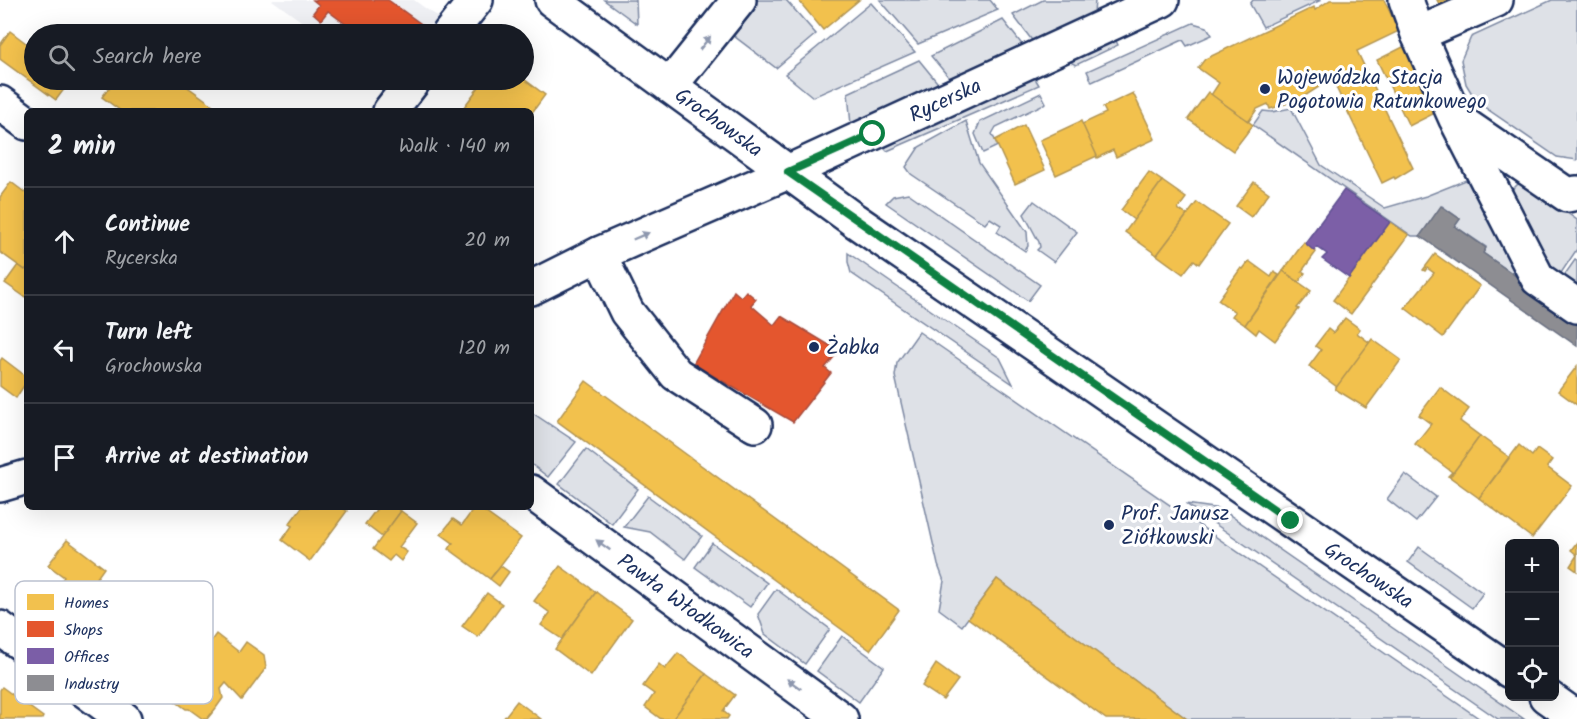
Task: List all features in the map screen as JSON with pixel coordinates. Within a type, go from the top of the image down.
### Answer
[{"type":"street","points":[[457,24],[476,0]]},
{"type":"street","name":"Grochowska","points":[[552,0],[788,172],[1505,668]]},
{"type":"street","points":[[670,86],[738,0]]},
{"type":"street","name":"Rycerska","points":[[534,286],[599,254],[788,172],[1162,0]]},
{"type":"street","points":[[1406,0],[1456,119],[1538,279],[1577,306]]},
{"type":"street","points":[[1419,34],[1496,0]]},
{"type":"street","points":[[392,108],[406,90]]},
{"type":"street","points":[[0,103],[24,121]]},
{"type":"street","points":[[1456,119],[1567,195],[1577,193]]},
{"type":"street","points":[[599,254],[627,312],[676,374],[755,425]]},
{"type":"street","points":[[0,485],[24,478]]},
{"type":"street","name":"Pawła Włodkowica","points":[[534,494],[841,719]]},
{"type":"street","points":[[0,628],[15,639]]},
{"type":"street","points":[[1553,701],[1577,718]]},
{"type":"street","points":[[104,704],[124,719]]},
{"type":"shaded area","points":[[272,0],[414,0],[447,24],[305,24]]},
{"type":"shaded area","points":[[604,0],[636,0],[637,24]]},
{"type":"shaded area","points":[[749,0],[786,0],[816,34],[776,68],[726,30]]},
{"type":"shaded area","points":[[880,0],[990,0],[998,10],[918,44]]},
{"type":"shaded area","points":[[1043,0],[1095,0],[1094,14],[1034,43],[1013,15]]},
{"type":"shaded area","points":[[1253,0],[1321,0],[1263,27],[1250,4]]},
{"type":"shaded area","points":[[1552,0],[1577,0],[1577,160],[1557,157],[1477,102],[1466,84],[1461,60],[1471,37]]},
{"type":"shaded area","points":[[871,3],[915,52],[813,97],[785,74]]},
{"type":"shaded area","points":[[1003,20],[1024,47],[952,81],[931,56]]},
{"type":"shaded area","points":[[1193,23],[1207,27],[1212,35],[1187,46],[1183,40],[1092,82],[1087,71]]},
{"type":"shaded area","points":[[1114,37],[1118,45],[1076,65],[1072,63],[1070,58]]},
{"type":"shaded area","points":[[919,60],[941,87],[851,125],[848,93]]},
{"type":"shaded area","points":[[1033,75],[1039,85],[887,151],[884,148],[911,132]]},
{"type":"shaded area","points":[[1041,93],[1046,103],[996,127],[992,134],[998,146],[983,153],[975,134],[980,122]]},
{"type":"shaded area","points":[[1291,108],[1321,165],[1385,208],[1426,196],[1466,180],[1472,181],[1525,282],[1483,253],[1486,247],[1455,226],[1460,219],[1442,206],[1420,236],[1412,236],[1253,125],[1263,111],[1272,112]]},
{"type":"shaded area","points":[[966,121],[979,163],[1027,232],[1028,246],[1025,251],[997,232],[1001,225],[990,218],[985,224],[911,174],[906,167],[919,147]]},
{"type":"shaded area","points":[[1518,184],[1527,185],[1577,220],[1577,249],[1555,282],[1508,194]]},
{"type":"shaded area","points":[[908,193],[1040,285],[1028,301],[886,203],[893,196]]},
{"type":"shaded area","points":[[1034,201],[1077,232],[1054,262],[1037,250],[1040,247],[1039,242],[1024,214]]},
{"type":"shaded area","points":[[848,253],[1000,358],[1013,384],[851,273]]},
{"type":"shaded area","points":[[1575,260],[1577,261],[1577,297],[1558,284]]},
{"type":"shaded area","points":[[919,332],[1480,719],[1187,719],[997,579],[962,626],[939,609],[944,581],[938,565],[895,376],[897,363]]},
{"type":"shaded area","points":[[534,414],[576,442],[548,477],[534,466]]},
{"type":"shaded area","points":[[586,449],[638,489],[612,524],[559,484]]},
{"type":"shaded area","points":[[1405,474],[1436,497],[1416,522],[1387,499]]},
{"type":"shaded area","points":[[648,496],[702,536],[685,559],[650,532],[624,527]]},
{"type":"shaded area","points":[[1186,504],[1221,509],[1524,719],[1498,719]]},
{"type":"shaded area","points":[[712,543],[767,583],[750,607],[695,567]]},
{"type":"shaded area","points":[[1419,547],[1483,593],[1472,608],[1408,562]]},
{"type":"shaded area","points":[[776,589],[830,629],[805,664],[765,634],[758,614]]},
{"type":"shaded area","points":[[842,636],[884,667],[859,702],[817,671]]},
{"type":"building: Homes","points":[[798,0],[859,0],[823,30]]},
{"type":"building: Homes","name":"Wojewódzka Stacja Pogotowia Ratunkowego","points":[[1330,0],[1384,0],[1399,31],[1357,51],[1413,168],[1395,179],[1394,177],[1382,183],[1330,75],[1320,80],[1322,85],[1300,99],[1270,109],[1268,104],[1257,109],[1249,121],[1211,95],[1219,83],[1198,68],[1205,59],[1314,7],[1315,10]]},
{"type":"building: Homes","points":[[1437,0],[1452,0],[1440,6]]},
{"type":"building: Homes","points":[[10,31],[24,42],[24,77],[0,59],[0,45]]},
{"type":"building: Homes","points":[[1407,45],[1439,111],[1409,126],[1377,60]]},
{"type":"building: Homes","points":[[534,87],[545,95],[534,110],[534,108],[463,108],[477,90],[534,90]]},
{"type":"building: Homes","points":[[42,90],[64,90],[56,100]]},
{"type":"building: Homes","points":[[107,90],[192,90],[217,108],[117,108],[102,97]]},
{"type":"building: Homes","points":[[1208,92],[1253,125],[1233,151],[1188,119]]},
{"type":"building: Homes","points":[[1133,93],[1155,139],[1116,157],[1113,150],[1097,158],[1082,124],[1106,113],[1103,107]]},
{"type":"building: Homes","points":[[1081,121],[1097,156],[1056,175],[1040,140]]},
{"type":"building: Homes","points":[[1024,125],[1045,170],[1015,184],[995,140]]},
{"type":"building: Homes","points":[[1149,172],[1162,181],[1134,220],[1121,210]]},
{"type":"building: Homes","points":[[1162,181],[1186,198],[1178,209],[1187,215],[1157,255],[1125,232]]},
{"type":"building: Homes","points":[[11,182],[24,192],[24,269],[0,252],[0,197]]},
{"type":"building: Homes","points":[[1254,182],[1269,193],[1251,217],[1236,206]]},
{"type":"building: Homes","points":[[1197,202],[1228,224],[1199,264],[1194,260],[1183,274],[1157,255]]},
{"type":"building: Homes","points":[[1390,222],[1409,235],[1351,314],[1333,300]]},
{"type":"building: Homes","points":[[1304,242],[1316,252],[1302,271],[1305,273],[1299,282],[1283,271]]},
{"type":"building: Homes","points":[[1435,254],[1480,286],[1443,337],[1405,308],[1434,273],[1427,268],[1423,270]]},
{"type":"building: Homes","points":[[1249,261],[1271,277],[1274,272],[1279,275],[1245,325],[1232,316],[1235,312],[1218,300],[1241,268],[1243,269]]},
{"type":"building: Homes","points":[[18,265],[24,269],[24,296],[5,283]]},
{"type":"building: Homes","points":[[1283,271],[1311,291],[1275,341],[1259,329],[1256,334],[1245,325]]},
{"type":"building: Homes","points":[[1345,318],[1360,329],[1357,333],[1370,343],[1337,387],[1309,366],[1321,350],[1315,346],[1328,329],[1333,333]]},
{"type":"building: Homes","points":[[1372,339],[1401,360],[1366,408],[1335,389]]},
{"type":"building: Homes","points":[[2,358],[24,375],[24,386],[16,398],[0,386]]},
{"type":"building: Homes","points":[[1577,366],[1577,405],[1558,391]]},
{"type":"building: Homes","points":[[586,381],[899,610],[870,650],[557,421]]},
{"type":"building: Homes","points":[[1440,387],[1469,409],[1460,421],[1480,436],[1450,477],[1448,476],[1452,472],[1415,444],[1431,424],[1419,415]]},
{"type":"building: Homes","points":[[1480,436],[1509,457],[1479,498],[1450,477]]},
{"type":"building: Homes","points":[[1519,445],[1532,456],[1537,449],[1552,460],[1547,467],[1572,486],[1532,538],[1479,498]]},
{"type":"building: Homes","points":[[300,510],[347,511],[310,561],[282,540],[292,526],[289,524]]},
{"type":"building: Homes","points":[[376,510],[401,511],[382,537],[365,524]]},
{"type":"building: Homes","points":[[473,510],[482,510],[521,538],[490,579],[449,549],[453,543],[441,534],[453,519],[462,525]]},
{"type":"building: Homes","points":[[401,511],[417,523],[399,547],[407,552],[401,561],[394,555],[389,561],[373,549]]},
{"type":"building: Homes","points":[[67,540],[104,568],[95,581],[61,581],[64,577],[48,565]]},
{"type":"building: Homes","points":[[1577,542],[1577,555],[1571,550]]},
{"type":"building: Homes","points":[[1577,555],[1577,571],[1570,566]]},
{"type":"building: Homes","points":[[501,566],[509,572],[499,586],[490,579]]},
{"type":"building: Homes","points":[[560,566],[596,592],[562,639],[541,625],[550,613],[534,601]]},
{"type":"building: Homes","points":[[997,579],[1187,719],[1106,719],[968,618]]},
{"type":"building: Homes","points":[[596,592],[632,619],[591,676],[555,649]]},
{"type":"building: Homes","points":[[487,593],[502,604],[478,637],[462,626]]},
{"type":"building: Homes","points":[[216,634],[239,652],[246,642],[264,655],[266,668],[242,700],[226,683],[221,689],[223,698],[207,719],[203,719],[179,704],[213,704],[213,638]]},
{"type":"building: Homes","points":[[678,653],[706,674],[673,719],[661,719],[645,707],[654,694],[643,686],[659,664],[665,669]]},
{"type":"building: Homes","points":[[936,664],[958,680],[943,700],[922,686]]},
{"type":"building: Homes","points":[[706,674],[735,695],[723,711],[729,716],[727,719],[673,719]]},
{"type":"building: Homes","points":[[2,687],[15,697],[15,704],[25,704],[43,717],[42,719],[0,719],[0,690]]},
{"type":"building: Homes","points":[[517,701],[541,719],[503,719]]},
{"type":"building: Shops","points":[[313,0],[388,0],[421,24],[346,24],[328,11],[321,20],[313,13],[319,5]]},
{"type":"building: Shops","points":[[734,291],[741,297],[746,291],[756,299],[751,305],[774,325],[781,316],[839,351],[825,368],[831,373],[793,422],[693,364]]},
{"type":"building: Offices","points":[[1344,190],[1390,222],[1349,278],[1322,259],[1327,254],[1317,247],[1314,251],[1305,243]]},
{"type":"building: Industry","points":[[1441,206],[1460,219],[1455,226],[1486,248],[1483,253],[1577,319],[1577,346],[1420,236]]},
{"type":"place","name":"Wojewódzka Stacja Pogotowia Ratunkowego","points":[[1265,89]]},
{"type":"place","name":"Żabka","points":[[814,347]]},
{"type":"place","name":"Prof. Janusz Ziółkowski","points":[[1109,525]]},
{"type":"route","points":[[873,134],[788,172],[854,220],[1291,521]]}]
